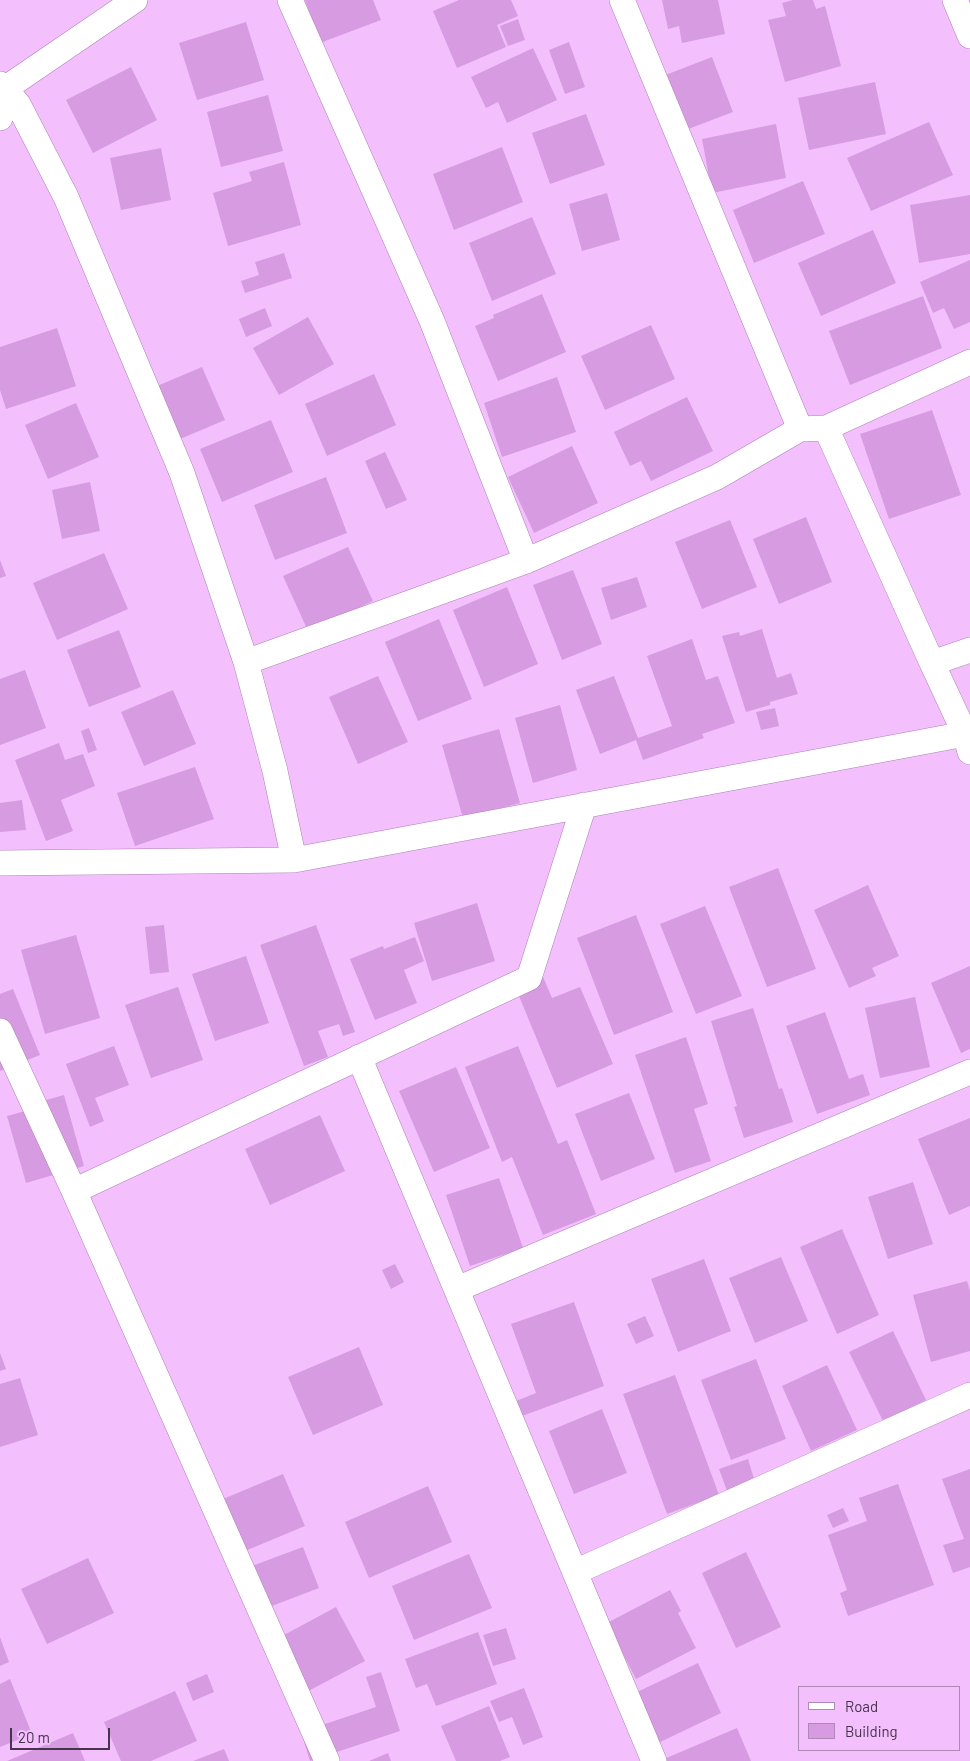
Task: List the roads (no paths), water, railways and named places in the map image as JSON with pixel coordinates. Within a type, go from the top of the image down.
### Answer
[{"type":"street","points":[[3,86],[135,0]]},
{"type":"street","points":[[290,0],[432,321],[526,561]]},
{"type":"street","points":[[622,0],[800,429]]},
{"type":"street","points":[[955,0],[970,36]]},
{"type":"street","points":[[0,118],[3,86]]},
{"type":"street","points":[[3,86],[18,104],[66,197],[174,454],[246,662],[275,771],[294,860]]},
{"type":"street","points":[[246,662],[526,561],[717,477],[800,429],[826,428],[970,362]]},
{"type":"street","points":[[0,862],[294,860],[584,805],[967,743],[826,428]]},
{"type":"street","points":[[932,663],[970,650]]},
{"type":"street","points":[[74,1191],[528,978],[584,805]]},
{"type":"street","points":[[0,1031],[74,1191],[327,1761]]},
{"type":"street","points":[[359,1057],[654,1761]]},
{"type":"street","points":[[457,1290],[970,1072]]},
{"type":"street","points":[[575,1572],[970,1395]]}]
